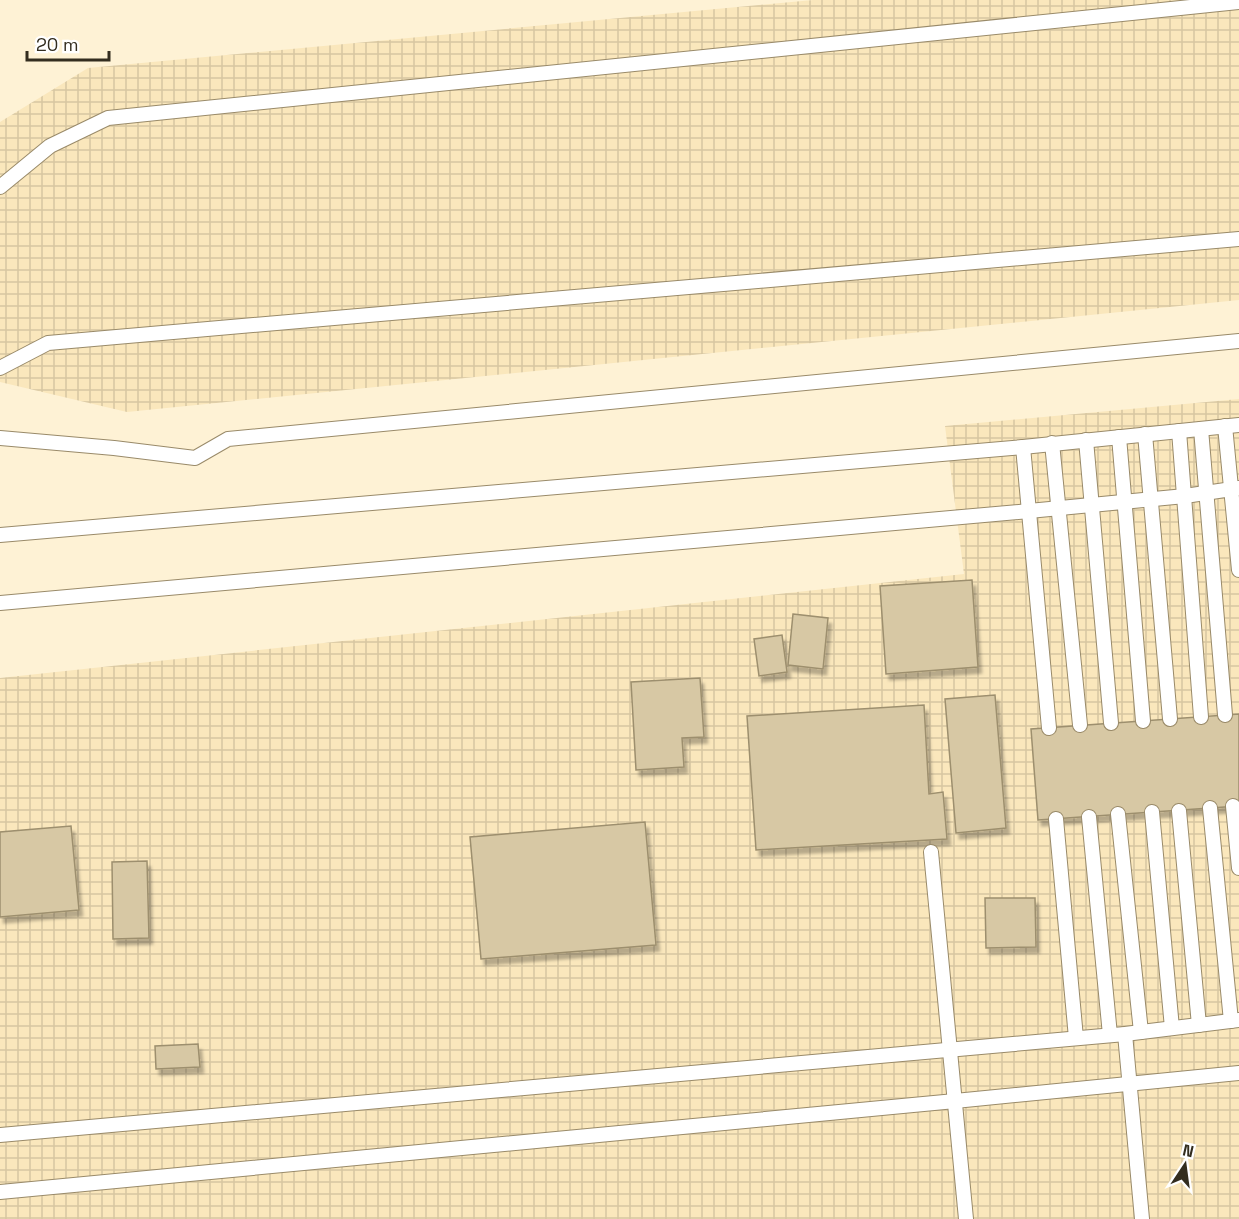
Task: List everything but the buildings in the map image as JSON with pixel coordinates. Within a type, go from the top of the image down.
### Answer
[{"type":"lane","points":[[0,187],[50,146],[108,118],[1239,2]]},
{"type":"lane","points":[[0,368],[48,343],[1239,239]]},
{"type":"lane","points":[[0,438],[195,458],[228,439],[1239,341]]},
{"type":"lane","points":[[0,535],[1023,447],[1232,425],[1239,570]]},
{"type":"lane","points":[[1201,429],[1225,715]]},
{"type":"lane","points":[[1179,431],[1201,717]]},
{"type":"lane","points":[[1145,434],[1170,719]]},
{"type":"lane","points":[[1119,437],[1143,721]]},
{"type":"lane","points":[[1086,440],[1111,723]]},
{"type":"lane","points":[[1052,443],[1080,725]]},
{"type":"lane","points":[[1023,447],[1048,728]]},
{"type":"lane","points":[[0,603],[1029,511],[1185,496],[1235,488]]},
{"type":"lane","points":[[1233,807],[1239,868]]},
{"type":"lane","points":[[0,1135],[1125,1034],[1235,1021],[1210,808]]},
{"type":"lane","points":[[1179,811],[1199,1025]]},
{"type":"lane","points":[[1152,812],[1172,1028]]},
{"type":"lane","points":[[1119,814],[1141,1032]]},
{"type":"lane","points":[[1089,817],[1110,1035]]},
{"type":"lane","points":[[1056,819],[1076,1038]]},
{"type":"lane","points":[[931,852],[966,1219]]},
{"type":"lane","points":[[1125,1034],[1142,1219]]},
{"type":"lane","points":[[0,1192],[1239,1073]]},
{"type":"shaded area","points":[[813,0],[1239,0],[1239,300],[127,412],[0,382],[0,122],[88,68]]},
{"type":"shaded area","points":[[1239,399],[1239,1219],[0,1219],[0,678],[964,574],[945,426]]}]
